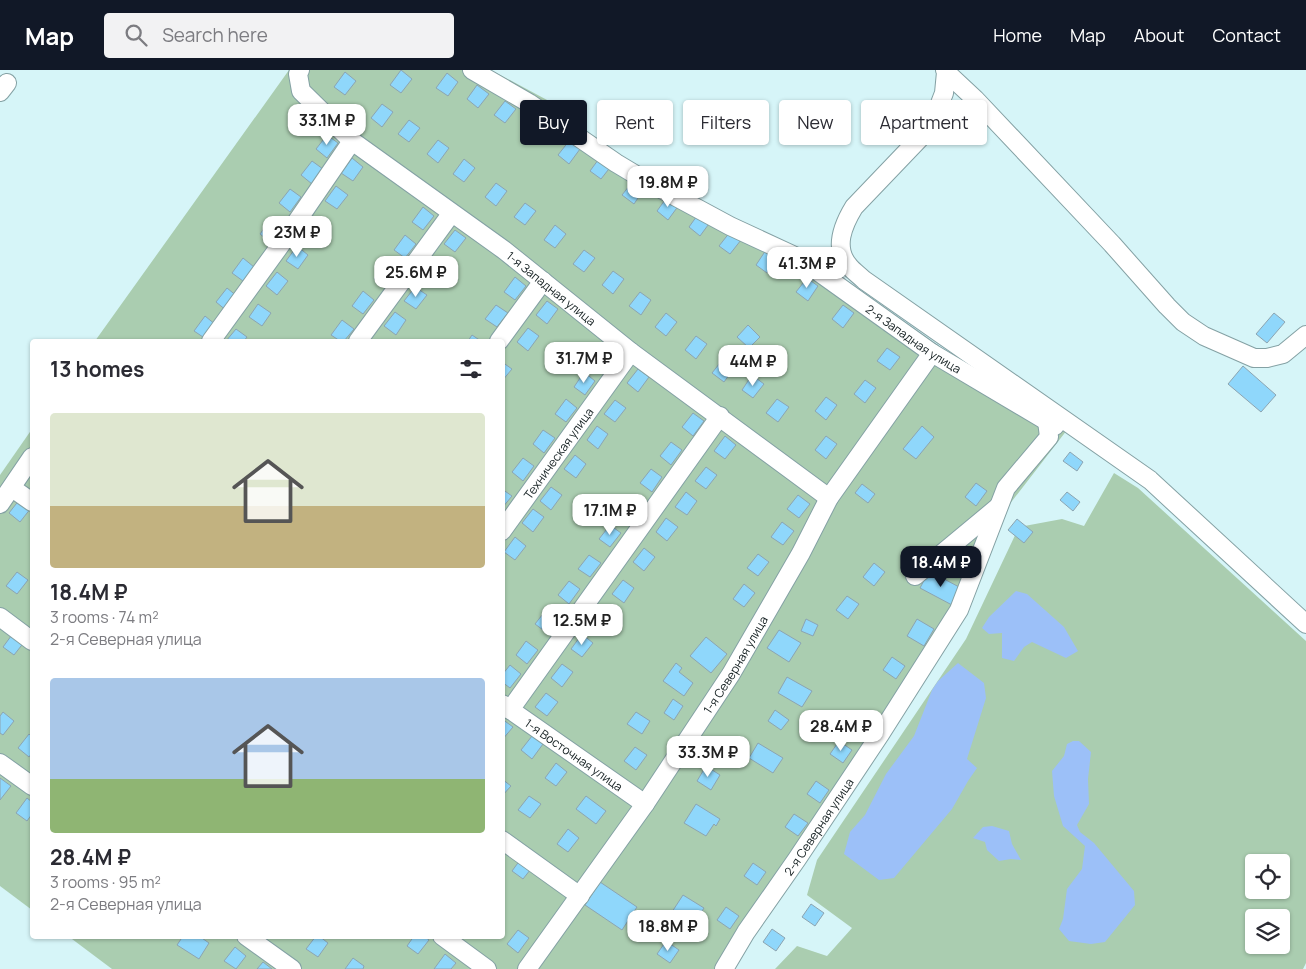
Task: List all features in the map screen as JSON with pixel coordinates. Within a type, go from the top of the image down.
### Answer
[{"type":"street","name":"1-я Западная улица","points":[[300,70],[298,74],[301,91],[352,141],[451,214],[504,250],[631,352],[829,498]]},
{"type":"street","name":"2-я Западная улица","points":[[472,70],[529,103],[641,178],[730,226],[799,258],[932,353],[1065,433],[1088,436]]},
{"type":"street","points":[[945,71],[1112,244],[1183,322],[1204,336],[1254,358],[1267,358],[1283,354],[1306,335]]},
{"type":"street","points":[[945,71],[944,93],[934,119],[920,138],[854,207],[846,219],[840,238],[842,254],[849,267],[864,280],[1150,480],[1306,624]]},
{"type":"street","points":[[213,339],[352,141]]},
{"type":"street","points":[[359,339],[451,214]]},
{"type":"street","points":[[501,339],[543,280]]},
{"type":"street","name":"Техническая улица","points":[[505,527],[631,352]]},
{"type":"street","name":"1-я Северная улица","points":[[526,969],[644,804],[731,674],[801,553],[829,498],[932,353]]},
{"type":"street","points":[[506,707],[720,416]]},
{"type":"street","name":"2-я Северная улица","points":[[724,969],[746,932],[797,860],[876,741],[959,610],[1006,488],[1049,437],[1047,421]]},
{"type":"street","points":[[0,504],[30,460]]},
{"type":"street","points":[[12,488],[30,501]]},
{"type":"street","points":[[915,576],[998,506]]},
{"type":"street","points":[[0,617],[30,640]]},
{"type":"street","name":"1-я Восточная улица","points":[[506,707],[644,804]]},
{"type":"street","points":[[0,763],[30,785]]},
{"type":"street","points":[[505,842],[580,896]]},
{"type":"street","points":[[250,939],[292,969]]},
{"type":"street","points":[[446,939],[487,969]]},
{"type":"green space","points":[[289,70],[491,70],[547,100],[520,100],[520,145],[587,145],[587,136],[597,142],[597,145],[602,145],[702,203],[817,263],[1002,389],[1067,430],[992,527],[955,614],[718,969],[112,969],[72,939],[505,939],[505,339],[96,339]]},
{"type":"green space","points":[[30,432],[30,908],[0,886],[0,475]]},
{"type":"green space","points":[[1114,473],[1138,488],[1306,641],[1306,963],[1303,969],[775,969],[797,946],[827,956],[852,928],[807,895],[817,860],[966,639],[1019,527],[1062,519],[1084,526]]},
{"type":"water","points":[[1016,591],[1027,594],[1064,627],[1078,651],[1066,658],[1032,642],[1024,647],[1014,661],[1002,658],[1002,633],[989,634],[982,628],[989,617]]},
{"type":"water","points":[[958,663],[984,683],[986,698],[967,759],[977,768],[952,809],[894,878],[879,880],[844,854],[850,832],[865,815],[886,774],[914,736],[932,690],[938,681]]},
{"type":"water","points":[[1079,741],[1091,752],[1088,779],[1089,804],[1077,825],[1080,832],[1094,843],[1134,891],[1135,905],[1105,942],[1091,944],[1069,941],[1059,929],[1063,919],[1067,889],[1082,869],[1085,846],[1063,826],[1054,796],[1052,771],[1064,756],[1067,744]]},
{"type":"water","points":[[992,826],[1009,831],[1012,844],[1021,860],[999,861],[987,850],[985,842],[973,838],[983,827]]},
{"type":"building","points":[[401,70],[412,79],[401,93],[390,85]]},
{"type":"building","points":[[345,72],[356,81],[345,95],[334,87]]},
{"type":"building","points":[[447,73],[458,82],[448,96],[436,88]]},
{"type":"building","points":[[477,85],[489,94],[478,108],[467,99]]},
{"type":"building","points":[[505,101],[516,109],[505,123],[494,115]]},
{"type":"building","points":[[382,104],[393,112],[382,127],[371,118]]},
{"type":"building","points":[[409,120],[420,128],[409,142],[398,134]]},
{"type":"building","points":[[327,135],[338,143],[327,158],[316,149]]},
{"type":"building","points":[[438,140],[449,148],[438,163],[427,154]]},
{"type":"building","points":[[566,145],[574,145],[580,149],[569,164],[558,155]]},
{"type":"building","points":[[601,156],[612,165],[601,179],[590,171]]},
{"type":"building","points":[[352,158],[363,167],[353,181],[341,173]]},
{"type":"building","points":[[464,159],[475,168],[464,182],[453,174]]},
{"type":"building","points":[[312,161],[323,169],[312,184],[301,175]]},
{"type":"building","points":[[633,181],[644,189],[634,204],[622,195]]},
{"type":"building","points":[[496,183],[507,191],[496,206],[485,197]]},
{"type":"building","points":[[336,186],[348,195],[337,209],[325,201]]},
{"type":"building","points":[[290,189],[301,197],[290,212],[279,203]]},
{"type":"building","points":[[667,197],[679,205],[668,220],[657,211]]},
{"type":"building","points":[[525,203],[536,211],[525,225],[514,217]]},
{"type":"building","points":[[423,207],[434,216],[423,230],[412,222]]},
{"type":"building","points":[[699,213],[711,221],[700,236],[689,227]]},
{"type":"building","points":[[313,216],[326,225],[317,238],[304,229]]},
{"type":"building","points":[[270,220],[282,228],[271,243],[260,234]]},
{"type":"building","points":[[555,225],[566,234],[555,248],[544,240]]},
{"type":"building","points":[[455,230],[466,238],[455,252],[444,244]]},
{"type":"building","points":[[730,232],[741,240],[730,254],[719,246]]},
{"type":"building","points":[[405,235],[416,244],[405,258],[394,250]]},
{"type":"building","points":[[297,246],[308,255],[298,269],[286,261]]},
{"type":"building","points":[[584,250],[595,258],[584,272],[573,264]]},
{"type":"building","points":[[766,250],[778,259],[767,273],[756,265]]},
{"type":"building","points":[[243,258],[254,267],[243,281],[232,273]]},
{"type":"building","points":[[434,259],[445,268],[434,282],[423,274]]},
{"type":"building","points":[[385,264],[396,273],[385,287],[374,279]]},
{"type":"building","points":[[613,271],[624,279],[613,294],[602,285]]},
{"type":"building","points":[[277,272],[288,281],[277,295],[266,286]]},
{"type":"building","points":[[515,277],[526,286],[515,300],[504,292]]},
{"type":"building","points":[[807,278],[818,286],[808,301],[796,292]]},
{"type":"building","points":[[415,287],[427,295],[416,309],[404,301]]},
{"type":"building","points":[[227,288],[238,297],[227,311],[216,302]]},
{"type":"building","points":[[363,291],[374,300],[363,314],[352,306]]},
{"type":"building","points":[[640,292],[651,300],[641,315],[629,306]]},
{"type":"building","points":[[547,301],[558,309],[547,324],[536,315]]},
{"type":"building","points":[[258,304],[271,313],[262,326],[249,317]]},
{"type":"building","points":[[496,305],[508,313],[497,327],[485,319]]},
{"type":"building","points":[[843,305],[854,313],[843,328],[832,319]]},
{"type":"building","points":[[395,312],[406,320],[396,335],[384,326]]},
{"type":"building","points":[[666,313],[677,322],[666,336],[655,327]]},
{"type":"building","points":[[1274,313],[1285,322],[1267,343],[1256,334]]},
{"type":"building","points":[[205,316],[216,325],[206,339],[194,331]]},
{"type":"building","points":[[342,320],[354,329],[346,339],[337,339],[331,335]]},
{"type":"building","points":[[748,325],[760,337],[749,348],[737,337]]},
{"type":"building","points":[[528,328],[539,336],[528,351],[517,342]]},
{"type":"building","points":[[236,329],[247,337],[246,339],[228,339]]},
{"type":"building","points":[[472,335],[478,339],[469,339]]},
{"type":"building","points":[[696,336],[707,344],[696,359],[685,350]]},
{"type":"building","points":[[604,347],[616,355],[605,369],[593,361]]},
{"type":"building","points":[[887,348],[900,357],[890,370],[877,361]]},
{"type":"building","points":[[723,359],[735,367],[724,382],[712,373]]},
{"type":"building","points":[[505,364],[512,369],[505,377]]},
{"type":"building","points":[[1243,366],[1276,395],[1261,412],[1228,384]]},
{"type":"building","points":[[638,369],[649,377],[638,392],[627,383]]},
{"type":"building","points":[[584,372],[595,381],[585,395],[574,387]]},
{"type":"building","points":[[752,375],[764,384],[753,398],[742,390]]},
{"type":"building","points":[[865,380],[876,388],[865,403],[854,394]]},
{"type":"building","points":[[826,397],[837,405],[826,420],[815,411]]},
{"type":"building","points":[[566,399],[577,408],[566,422],[555,414]]},
{"type":"building","points":[[777,399],[789,407],[778,422],[766,413]]},
{"type":"building","points":[[615,400],[626,408],[615,422],[604,414]]},
{"type":"building","points":[[693,413],[704,421],[693,436],[682,427]]},
{"type":"building","points":[[597,426],[608,434],[598,449],[587,440]]},
{"type":"building","points":[[922,426],[934,437],[916,459],[903,449]]},
{"type":"building","points":[[543,430],[555,438],[544,453],[533,444]]},
{"type":"building","points":[[725,436],[736,445],[725,459],[714,451]]},
{"type":"building","points":[[826,436],[837,444],[826,459],[815,450]]},
{"type":"building","points":[[671,442],[682,450],[671,465],[660,456]]},
{"type":"building","points":[[1070,452],[1083,462],[1077,471],[1063,461]]},
{"type":"building","points":[[575,455],[586,464],[576,478],[564,469]]},
{"type":"building","points":[[523,458],[534,466],[523,481],[512,472]]},
{"type":"building","points":[[706,467],[717,475],[706,489],[695,481]]},
{"type":"building","points":[[651,469],[662,477],[652,492],[640,483]]},
{"type":"building","points":[[976,483],[987,491],[976,506],[965,497]]},
{"type":"building","points":[[862,484],[875,494],[868,503],[855,493]]},
{"type":"building","points":[[551,487],[562,495],[551,510],[540,501]]},
{"type":"building","points":[[505,491],[512,496],[505,504]]},
{"type":"building","points":[[686,492],[697,501],[687,515],[675,507]]},
{"type":"building","points":[[1067,492],[1080,502],[1073,511],[1060,500]]},
{"type":"building","points":[[798,495],[810,504],[799,518],[787,509]]},
{"type":"building","points":[[632,496],[643,504],[632,518],[621,510]]},
{"type":"building","points":[[20,499],[30,507],[20,522],[9,513]]},
{"type":"building","points":[[533,509],[544,517],[533,532],[522,523]]},
{"type":"building","points":[[666,518],[678,527],[667,541],[656,532]]},
{"type":"building","points":[[1017,519],[1033,532],[1024,543],[1008,530]]},
{"type":"building","points":[[782,522],[794,531],[783,545],[771,537]]},
{"type":"building","points":[[610,525],[621,533],[610,547],[599,539]]},
{"type":"building","points":[[515,537],[526,546],[515,560],[505,553]]},
{"type":"building","points":[[644,548],[655,557],[644,571],[633,562]]},
{"type":"building","points":[[758,554],[769,562],[758,576],[747,568]]},
{"type":"building","points":[[589,555],[601,563],[590,577],[578,569]]},
{"type":"building","points":[[874,563],[885,572],[874,586],[863,577]]},
{"type":"building","points":[[929,571],[961,588],[952,605],[920,588]]},
{"type":"building","points":[[17,572],[28,580],[17,594],[6,586]]},
{"type":"building","points":[[623,580],[634,588],[624,603],[612,594]]},
{"type":"building","points":[[569,581],[580,589],[569,604],[558,595]]},
{"type":"building","points":[[744,584],[755,593],[744,607],[733,599]]},
{"type":"building","points":[[847,596],[859,604],[848,619],[836,610]]},
{"type":"building","points":[[600,606],[611,615],[600,629],[589,620]]},
{"type":"building","points":[[546,610],[558,618],[547,633],[535,624]]},
{"type":"building","points":[[806,619],[818,625],[813,636],[801,631]]},
{"type":"building","points":[[917,619],[934,629],[924,646],[907,636]]},
{"type":"building","points":[[779,630],[801,643],[789,662],[767,648]]},
{"type":"building","points":[[14,632],[25,641],[14,655],[3,647]]},
{"type":"building","points":[[582,634],[593,643],[582,657],[571,649]]},
{"type":"building","points":[[706,637],[727,654],[711,673],[690,656]]},
{"type":"building","points":[[526,641],[538,650],[527,664],[516,655]]},
{"type":"building","points":[[892,657],[905,666],[896,679],[883,670]]},
{"type":"building","points":[[676,663],[682,668],[679,672],[693,683],[684,696],[663,681]]},
{"type":"building","points":[[562,664],[573,672],[562,687],[551,678]]},
{"type":"building","points":[[510,665],[521,674],[510,688],[505,684],[505,671]]},
{"type":"building","points":[[787,677],[812,691],[802,707],[778,693]]},
{"type":"building","points":[[546,693],[558,702],[547,716],[535,707]]},
{"type":"building","points":[[673,699],[683,706],[674,720],[664,713]]},
{"type":"building","points":[[775,710],[789,720],[781,730],[768,721]]},
{"type":"building","points":[[3,712],[14,721],[3,735],[0,733],[0,716]]},
{"type":"building","points":[[636,712],[650,721],[642,734],[627,724]]},
{"type":"building","points":[[505,721],[513,727],[505,736]]},
{"type":"building","points":[[29,734],[29,757],[18,748]]},
{"type":"building","points":[[532,736],[543,744],[532,759],[521,750]]},
{"type":"building","points":[[839,741],[852,750],[843,763],[830,754]]},
{"type":"building","points":[[758,743],[783,758],[773,773],[749,758]]},
{"type":"building","points":[[635,747],[647,755],[636,770],[624,761]]},
{"type":"building","points":[[556,763],[567,772],[556,786],[545,778]]},
{"type":"building","points":[[706,766],[720,775],[711,790],[697,781]]},
{"type":"building","points":[[0,778],[11,786],[0,800]]},
{"type":"building","points":[[505,781],[511,786],[505,793]]},
{"type":"building","points":[[816,781],[829,790],[820,803],[807,794]]},
{"type":"building","points":[[529,796],[541,804],[530,818],[518,810]]},
{"type":"building","points":[[586,796],[606,811],[596,824],[576,809]]},
{"type":"building","points":[[27,798],[30,800],[30,817],[27,821],[16,813]]},
{"type":"building","points":[[696,804],[720,819],[706,836],[684,823]]},
{"type":"building","points":[[794,814],[808,823],[798,836],[785,827]]},
{"type":"building","points":[[568,829],[579,838],[568,852],[557,844]]},
{"type":"building","points":[[523,856],[534,865],[523,879],[512,871]]},
{"type":"building","points":[[753,863],[766,872],[757,885],[744,876]]},
{"type":"building","points":[[600,882],[637,907],[622,930],[585,905]]},
{"type":"building","points":[[683,895],[704,908],[691,928],[670,915]]},
{"type":"building","points":[[811,904],[824,913],[815,926],[802,917]]},
{"type":"building","points":[[726,907],[739,916],[730,929],[717,920]]},
{"type":"building","points":[[772,929],[785,938],[776,951],[763,942]]},
{"type":"building","points":[[518,930],[529,938],[518,953],[507,944]]},
{"type":"building","points":[[181,939],[203,939],[209,943],[199,959],[177,945]]},
{"type":"building","points":[[314,939],[323,939],[328,943],[318,957],[306,949]]},
{"type":"building","points":[[412,939],[429,940],[418,954],[407,946]]},
{"type":"building","points":[[666,941],[679,950],[670,963],[657,954]]},
{"type":"building","points":[[235,947],[246,956],[236,969],[224,961]]},
{"type":"building","points":[[445,954],[456,963],[451,969],[434,969]]},
{"type":"building","points":[[353,958],[364,966],[363,969],[345,969]]},
{"type":"building","points":[[263,962],[272,969],[257,969]]}]
